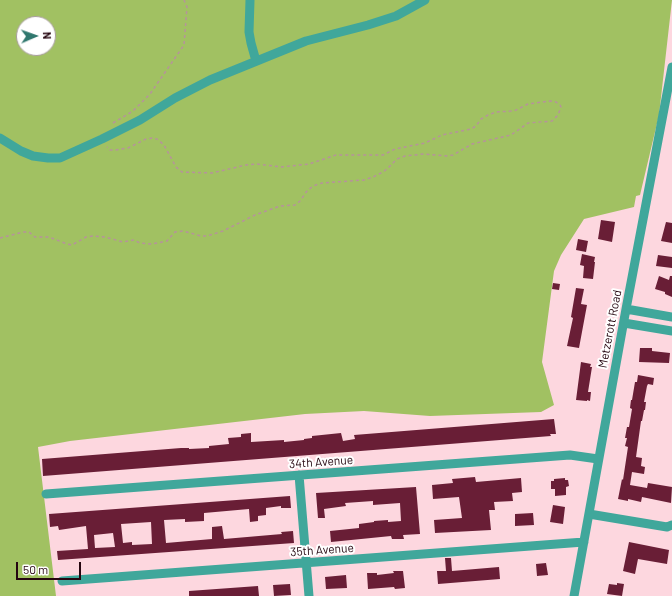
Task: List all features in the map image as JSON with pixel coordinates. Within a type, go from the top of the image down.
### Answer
[{"type":"street","points":[[250,0],[249,32],[256,61]]},
{"type":"street","points":[[0,138],[21,152],[33,156],[48,158],[64,156],[140,120],[175,98],[210,80],[306,41],[396,16],[425,0]]},
{"type":"street","name":"Metzerott Road","points":[[574,596],[598,459],[672,67]]},
{"type":"street","points":[[626,309],[672,317]]},
{"type":"street","points":[[624,323],[672,331]]},
{"type":"street","name":"34th Avenue","points":[[46,494],[570,455],[598,459]]},
{"type":"street","points":[[299,475],[309,596]]},
{"type":"street","points":[[589,514],[667,527],[672,525]]},
{"type":"street","name":"35th Avenue","points":[[62,581],[584,542]]},
{"type":"path","points":[[113,123],[133,111],[150,94],[184,45],[187,7],[184,0]]},
{"type":"path","points":[[0,238],[23,232],[29,232],[35,237],[50,237],[67,244],[72,244],[86,237],[93,236],[105,237],[123,242],[134,240],[140,243],[152,244],[166,241],[175,232],[183,231],[201,236],[207,236],[223,231],[254,215],[280,206],[295,205],[313,186],[322,183],[358,180],[373,177],[388,168],[397,159],[405,156],[424,154],[446,156],[453,155],[472,144],[511,135],[528,123],[552,121],[558,115],[561,107],[556,102],[550,101],[528,104],[514,111],[496,112],[481,119],[476,126],[471,129],[442,134],[425,143],[395,149],[383,155],[336,156],[309,164],[281,167],[246,164],[212,173],[182,172],[176,167],[164,145],[157,139],[146,139],[128,148],[115,150],[110,150],[102,139]]},
{"type":"green space","points":[[0,0],[672,0],[659,115],[640,195],[636,196],[634,207],[584,219],[561,255],[554,271],[542,362],[554,405],[541,412],[430,416],[364,411],[305,414],[70,441],[38,447],[56,596],[0,596]]},
{"type":"building","points":[[601,220],[615,222],[612,242],[598,239]]},
{"type":"building","points":[[666,222],[672,223],[672,243],[661,241]]},
{"type":"building","points":[[578,239],[588,241],[586,252],[576,250]]},
{"type":"building","points":[[582,254],[595,257],[593,279],[583,278],[584,266],[580,265]]},
{"type":"building","points":[[658,255],[672,257],[672,268],[656,266]]},
{"type":"building","points":[[659,276],[669,280],[670,276],[672,276],[672,297],[665,294],[665,292],[655,289]]},
{"type":"building","points":[[553,283],[560,284],[559,290],[552,289]]},
{"type":"building","points":[[576,288],[584,289],[581,304],[587,305],[579,348],[567,346],[573,318],[571,317]]},
{"type":"building","points":[[640,348],[652,348],[652,351],[670,353],[669,363],[639,362]]},
{"type":"building","points":[[581,362],[591,364],[590,367],[592,367],[588,392],[591,392],[590,401],[576,400]]},
{"type":"building","points":[[638,375],[654,378],[653,385],[648,384],[647,386],[644,402],[646,402],[645,410],[641,421],[636,457],[642,458],[641,466],[645,467],[644,474],[632,472],[630,485],[647,488],[648,483],[672,487],[671,503],[642,497],[641,502],[628,499],[628,501],[618,499],[622,479],[623,480],[628,447],[625,446],[627,438],[625,438],[627,427],[629,427],[632,409],[630,408],[631,400]]},
{"type":"building","points":[[554,419],[556,434],[550,434],[551,436],[43,476],[42,459],[181,448],[209,448],[209,446],[229,444],[228,438],[241,437],[241,434],[251,433],[251,442],[284,440],[284,442],[304,440],[312,438],[312,436],[341,433],[343,441],[355,439],[354,435]]},
{"type":"building","points":[[475,477],[476,482],[521,478],[522,492],[512,493],[513,501],[494,502],[495,510],[489,510],[491,530],[435,533],[434,520],[462,518],[459,497],[433,499],[432,485],[453,483],[452,479]]},
{"type":"building","points":[[565,478],[565,480],[568,480],[569,486],[566,487],[566,495],[555,496],[555,489],[551,489],[551,481],[554,481],[554,479]]},
{"type":"building","points":[[416,487],[420,534],[403,535],[404,539],[392,539],[391,536],[331,542],[330,531],[359,528],[359,524],[374,521],[401,521],[400,503],[373,505],[373,501],[345,503],[346,506],[324,509],[325,518],[318,518],[316,493]]},
{"type":"building","points":[[290,496],[291,508],[281,508],[281,506],[266,508],[266,515],[258,516],[258,521],[250,522],[249,509],[204,513],[204,521],[185,522],[185,519],[164,520],[166,543],[212,539],[212,527],[222,526],[224,539],[282,534],[281,532],[293,531],[294,543],[58,560],[57,551],[88,549],[86,526],[59,530],[58,526],[50,527],[49,514]],"holes":[[[151,522],[152,544],[132,545],[132,542],[123,543],[121,524]],[[113,533],[115,547],[95,548],[94,535]]]},
{"type":"building","points":[[553,505],[565,507],[563,524],[550,522]]},
{"type":"building","points":[[533,513],[534,525],[515,526],[515,514]]},
{"type":"building","points":[[629,542],[669,550],[667,564],[638,559],[635,574],[623,571]]},
{"type":"building","points":[[445,558],[451,558],[452,571],[499,567],[500,579],[438,584],[437,571],[446,571]]},
{"type":"building","points":[[546,563],[548,575],[537,576],[536,564]]},
{"type":"building","points":[[393,571],[403,571],[405,588],[395,589],[394,587],[368,589],[367,573],[377,573],[377,575],[394,573]]},
{"type":"building","points":[[346,575],[347,588],[326,589],[325,577]]},
{"type":"building","points":[[617,583],[624,584],[622,596],[607,594],[609,584],[617,585]]},
{"type":"building","points":[[290,584],[291,595],[274,596],[273,585]]},
{"type":"building","points":[[258,586],[259,596],[189,596],[189,591]]}]
